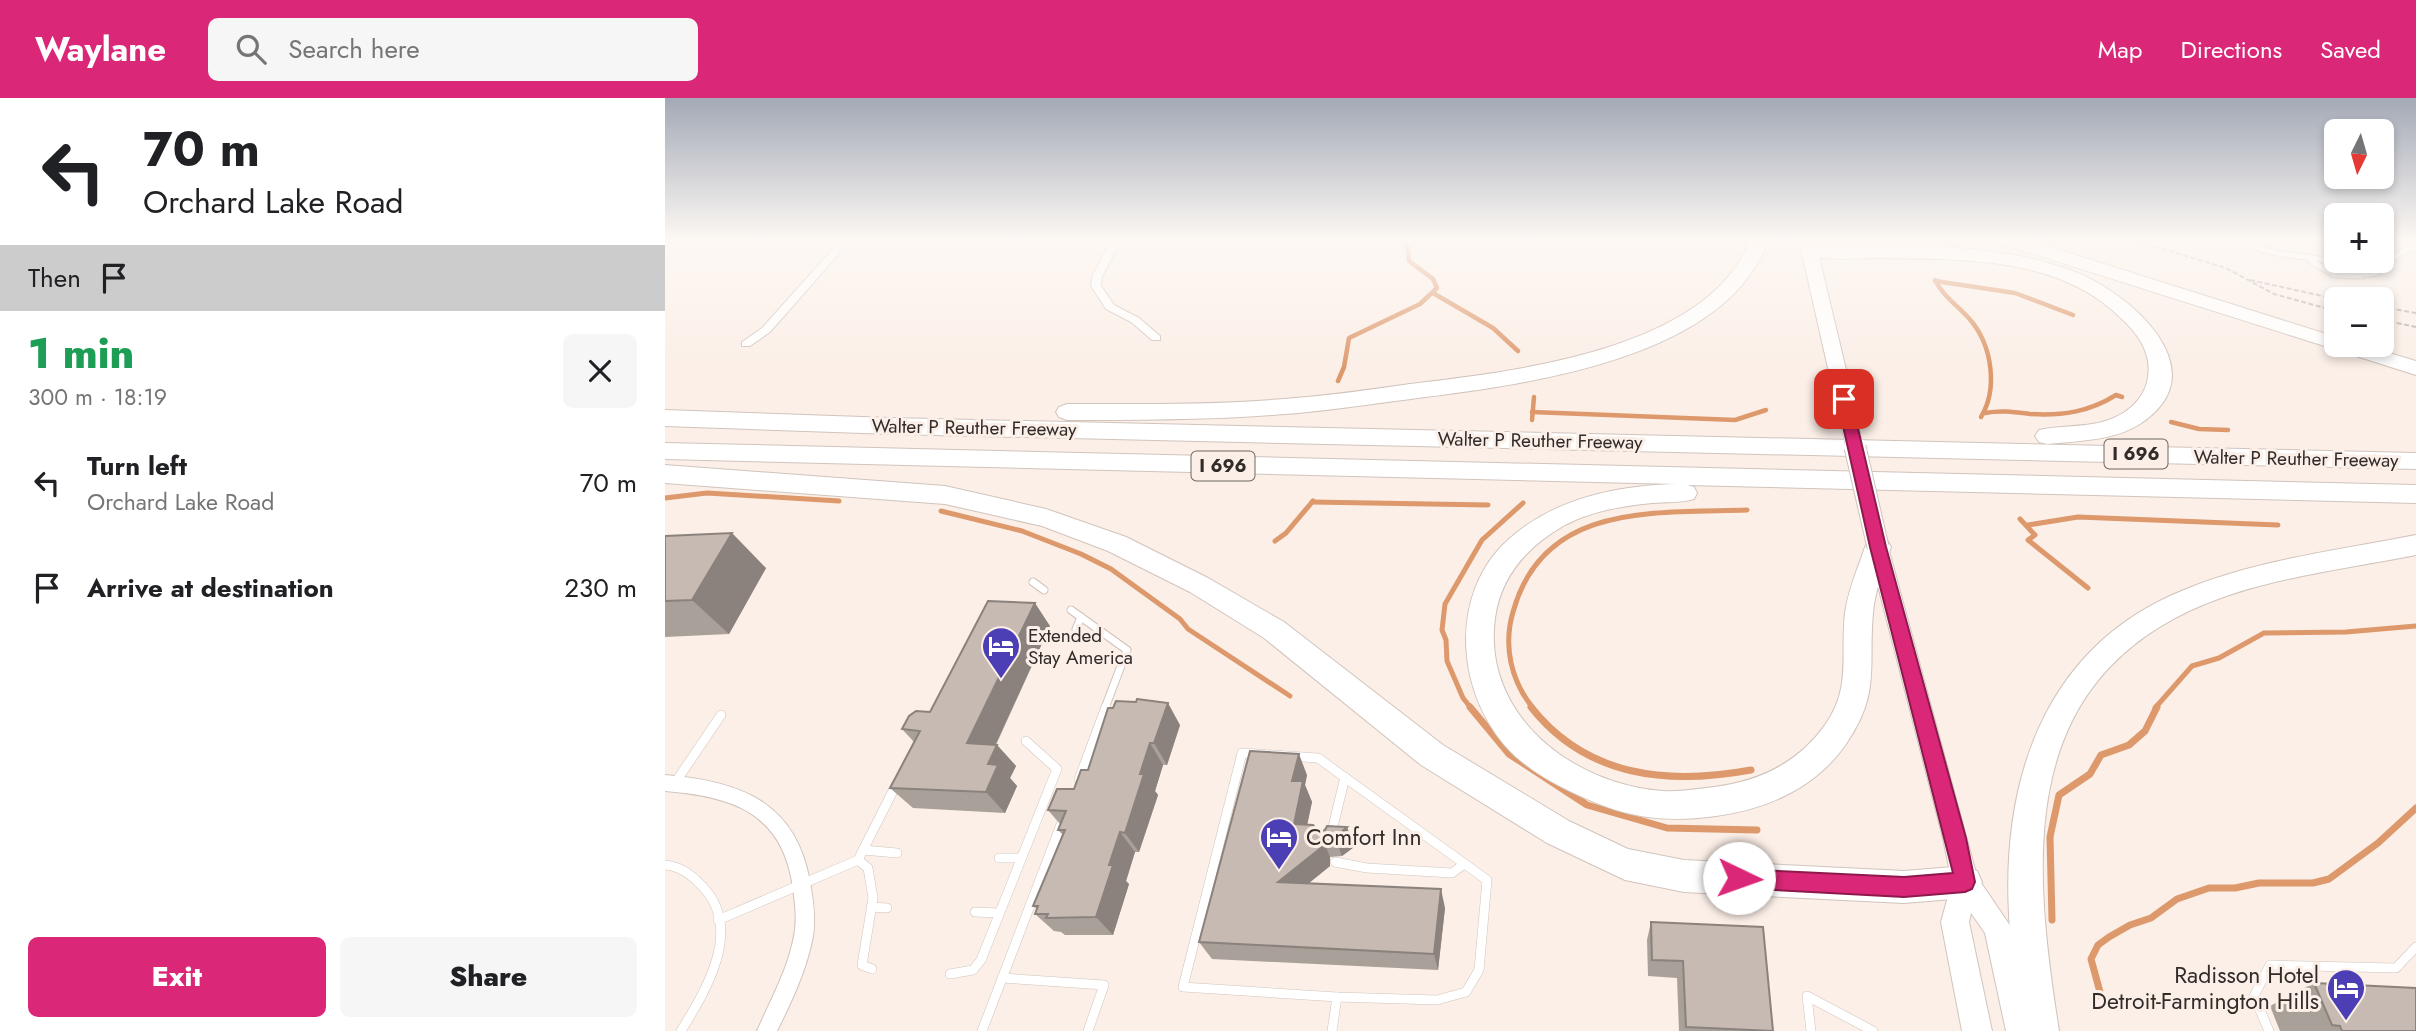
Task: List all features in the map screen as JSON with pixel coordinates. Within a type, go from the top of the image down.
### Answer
[{"type":"highway","points":[[665,417],[714,408],[1221,411],[1308,405],[1474,383],[1580,363],[1659,336],[1719,299],[1733,284]]},
{"type":"highway","points":[[1268,434],[1407,425],[2063,436],[2087,434],[2124,422],[2147,406],[2162,380],[2161,358],[2144,328],[2114,301],[2081,284]]},
{"type":"highway","points":[[2147,284],[2324,340]]},
{"type":"highway","points":[[2379,357],[2416,369]]},
{"type":"highway","name":"Walter P Reuther Freeway","points":[[665,417],[2416,461]]},
{"type":"highway","name":"Walter P Reuther Freeway","points":[[665,451],[2416,497]]},
{"type":"highway","points":[[665,474],[946,495],[1046,518],[1117,544],[1199,585],[1274,630],[1431,755],[1558,832],[1625,864],[1684,876],[1904,887],[1965,882]]},
{"type":"highway","points":[[1878,547],[1864,587],[1859,614],[1858,676],[1849,715],[1826,748],[1790,780],[1738,800],[1672,806],[1606,794],[1544,762],[1526,745],[1499,712],[1483,677],[1477,644],[1482,609],[1492,579],[1508,557],[1527,539],[1557,518],[1595,504],[1636,496],[1785,495],[2257,506],[2416,497]]},
{"type":"highway","points":[[2042,1031],[2024,900],[2027,813],[2034,777],[2048,737],[2067,697],[2103,654],[2151,619],[2178,604],[2248,581],[2416,545]]},
{"type":"main road","points":[[1818,284],[1878,547],[1956,838],[1965,882],[1997,927],[2021,1031]]},
{"type":"main road","points":[[1965,882],[1955,922],[1977,1031]]},
{"type":"street","points":[[746,344],[766,330],[807,284]]},
{"type":"street","points":[[1096,284],[1110,307],[1135,320],[1157,338]]},
{"type":"street","points":[[670,783],[700,785],[726,792],[762,808],[788,839],[801,870],[805,926],[785,995],[767,1031]]},
{"type":"lane","points":[[1033,582],[1044,590]]},
{"type":"lane","points":[[1071,610],[1127,650],[1077,783]]},
{"type":"lane","points":[[1076,629],[1081,617]]},
{"type":"lane","points":[[670,783],[721,715]]},
{"type":"lane","points":[[950,974],[973,970],[981,960],[1057,769],[1027,741]]},
{"type":"lane","points":[[1242,753],[1318,758],[1464,864],[1486,880],[1479,970],[1466,992],[1437,1000],[1337,998],[1183,987],[1242,753]]},
{"type":"lane","points":[[1328,845],[1345,777]]},
{"type":"lane","points":[[860,855],[900,779]]},
{"type":"lane","points":[[982,1031],[1067,810]]},
{"type":"lane","points":[[718,920],[802,886],[860,855],[897,853]]},
{"type":"lane","points":[[860,855],[868,868],[873,898],[862,965],[872,969]]},
{"type":"lane","points":[[999,858],[1021,858]]},
{"type":"lane","points":[[1335,862],[1367,868],[1452,873],[1464,864]]},
{"type":"lane","points":[[665,864],[689,874],[707,888],[717,907],[718,955],[709,984],[681,1031]]},
{"type":"lane","points":[[871,907],[887,908]]},
{"type":"lane","points":[[975,912],[999,913]]},
{"type":"lane","points":[[2269,1031],[2254,996],[2270,965],[2396,968],[2416,947]]},
{"type":"lane","points":[[1003,978],[1104,985],[1088,1031]]},
{"type":"lane","points":[[1811,1031],[1807,996],[1873,1031]]},
{"type":"lane","points":[[1332,1031],[1337,998]]},
{"type":"path","points":[[2253,284],[2273,294],[2324,308]]},
{"type":"path","points":[[2268,284],[2324,296]]},
{"type":"path","points":[[2394,309],[2416,313]]},
{"type":"path","points":[[2394,322],[2416,327]]},
{"type":"building","points":[[732,533],[692,600],[665,601],[665,536]]},
{"type":"building","points":[[988,601],[1035,603],[967,743],[997,745],[988,764],[998,765],[986,792],[890,788],[920,731],[902,729],[909,716],[916,711],[930,712]]},
{"type":"building","points":[[1137,699],[1168,703],[1154,743],[1150,743],[1140,774],[1144,774],[1125,833],[1120,832],[1109,865],[1113,865],[1096,917],[1046,918],[1048,914],[1035,914],[1038,906],[1033,906],[1065,830],[1058,830],[1066,811],[1048,810],[1057,789],[1074,789],[1081,770],[1088,770],[1108,708],[1113,708],[1116,701],[1136,702]]},
{"type":"building","name":"Comfort Inn","points":[[1250,751],[1299,754],[1292,781],[1303,781],[1294,824],[1313,825],[1319,832],[1327,826],[1347,827],[1335,837],[1322,837],[1322,847],[1278,882],[1441,889],[1434,954],[1199,942]]},
{"type":"building","points":[[1651,922],[1763,927],[1773,1031],[1686,1027],[1683,961],[1652,960]]},
{"type":"building","points":[[2314,983],[2416,988],[2416,1031],[2342,1031],[2340,1026],[2332,1025]]},
{"type":"waterway","points":[[1338,381],[1344,367],[1349,338],[1420,304],[1437,288],[1435,284]]},
{"type":"waterway","points":[[1937,284],[1972,322],[1984,343],[1991,381],[1990,394],[1981,417]]},
{"type":"waterway","points":[[1952,284],[2015,293],[2073,315]]},
{"type":"waterway","points":[[1433,293],[1493,328],[1518,351]]},
{"type":"waterway","points":[[1985,413],[2064,413],[2085,409],[2116,395],[2122,397]]},
{"type":"waterway","points":[[1533,412],[1534,397]]},
{"type":"waterway","points":[[1533,412],[1735,420],[1766,410]]},
{"type":"waterway","points":[[1532,420],[1533,412]]},
{"type":"waterway","points":[[2171,422],[2199,429],[2228,430]]},
{"type":"waterway","points":[[665,498],[707,493],[839,501]]},
{"type":"waterway","points":[[1275,541],[1286,533],[1312,502]]},
{"type":"waterway","points":[[1312,502],[1488,505]]},
{"type":"waterway","points":[[1471,708],[1463,698],[1447,661],[1446,640],[1442,630],[1445,604],[1482,540],[1523,503]]},
{"type":"waterway","points":[[1533,708],[1514,675],[1509,650],[1510,625],[1528,576],[1549,550],[1576,532],[1607,521],[1676,512],[1747,510]]},
{"type":"waterway","points":[[941,511],[1022,531],[1111,569],[1180,619],[1188,629],[1290,696]]},
{"type":"waterway","points":[[2028,525],[2078,517],[2278,525]]},
{"type":"waterway","points":[[2020,519],[2035,535],[2028,540],[2088,588]]},
{"type":"waterway","points":[[2155,708],[2192,666],[2219,658],[2264,633],[2346,632],[2416,626]]},
{"type":"waterway","points":[[1470,707],[1509,754],[1587,805],[1667,828],[1757,830]]},
{"type":"waterway","points":[[1531,707],[1553,731],[1577,749],[1631,771],[1690,776],[1751,770]]},
{"type":"waterway","points":[[2052,920],[2050,837],[2059,795],[2090,774],[2101,755],[2129,745],[2145,731],[2157,707]]},
{"type":"waterway","points":[[2094,999],[2100,992],[2091,959],[2098,945],[2109,937],[2130,925],[2151,918],[2177,899],[2209,888],[2235,888],[2259,883],[2313,883],[2329,879],[2378,843],[2416,808]]},
{"type":"place","name":"Extended Stay America","points":[[1001,680]]},
{"type":"place","name":"Comfort Inn","points":[[1279,871]]},
{"type":"place","name":"Radisson Hotel Detroit-Farmington Hills","points":[[2346,1022]]},
{"type":"route","points":[[1739,878],[1904,887],[1965,882],[1956,838],[1878,547],[1844,399]]}]
